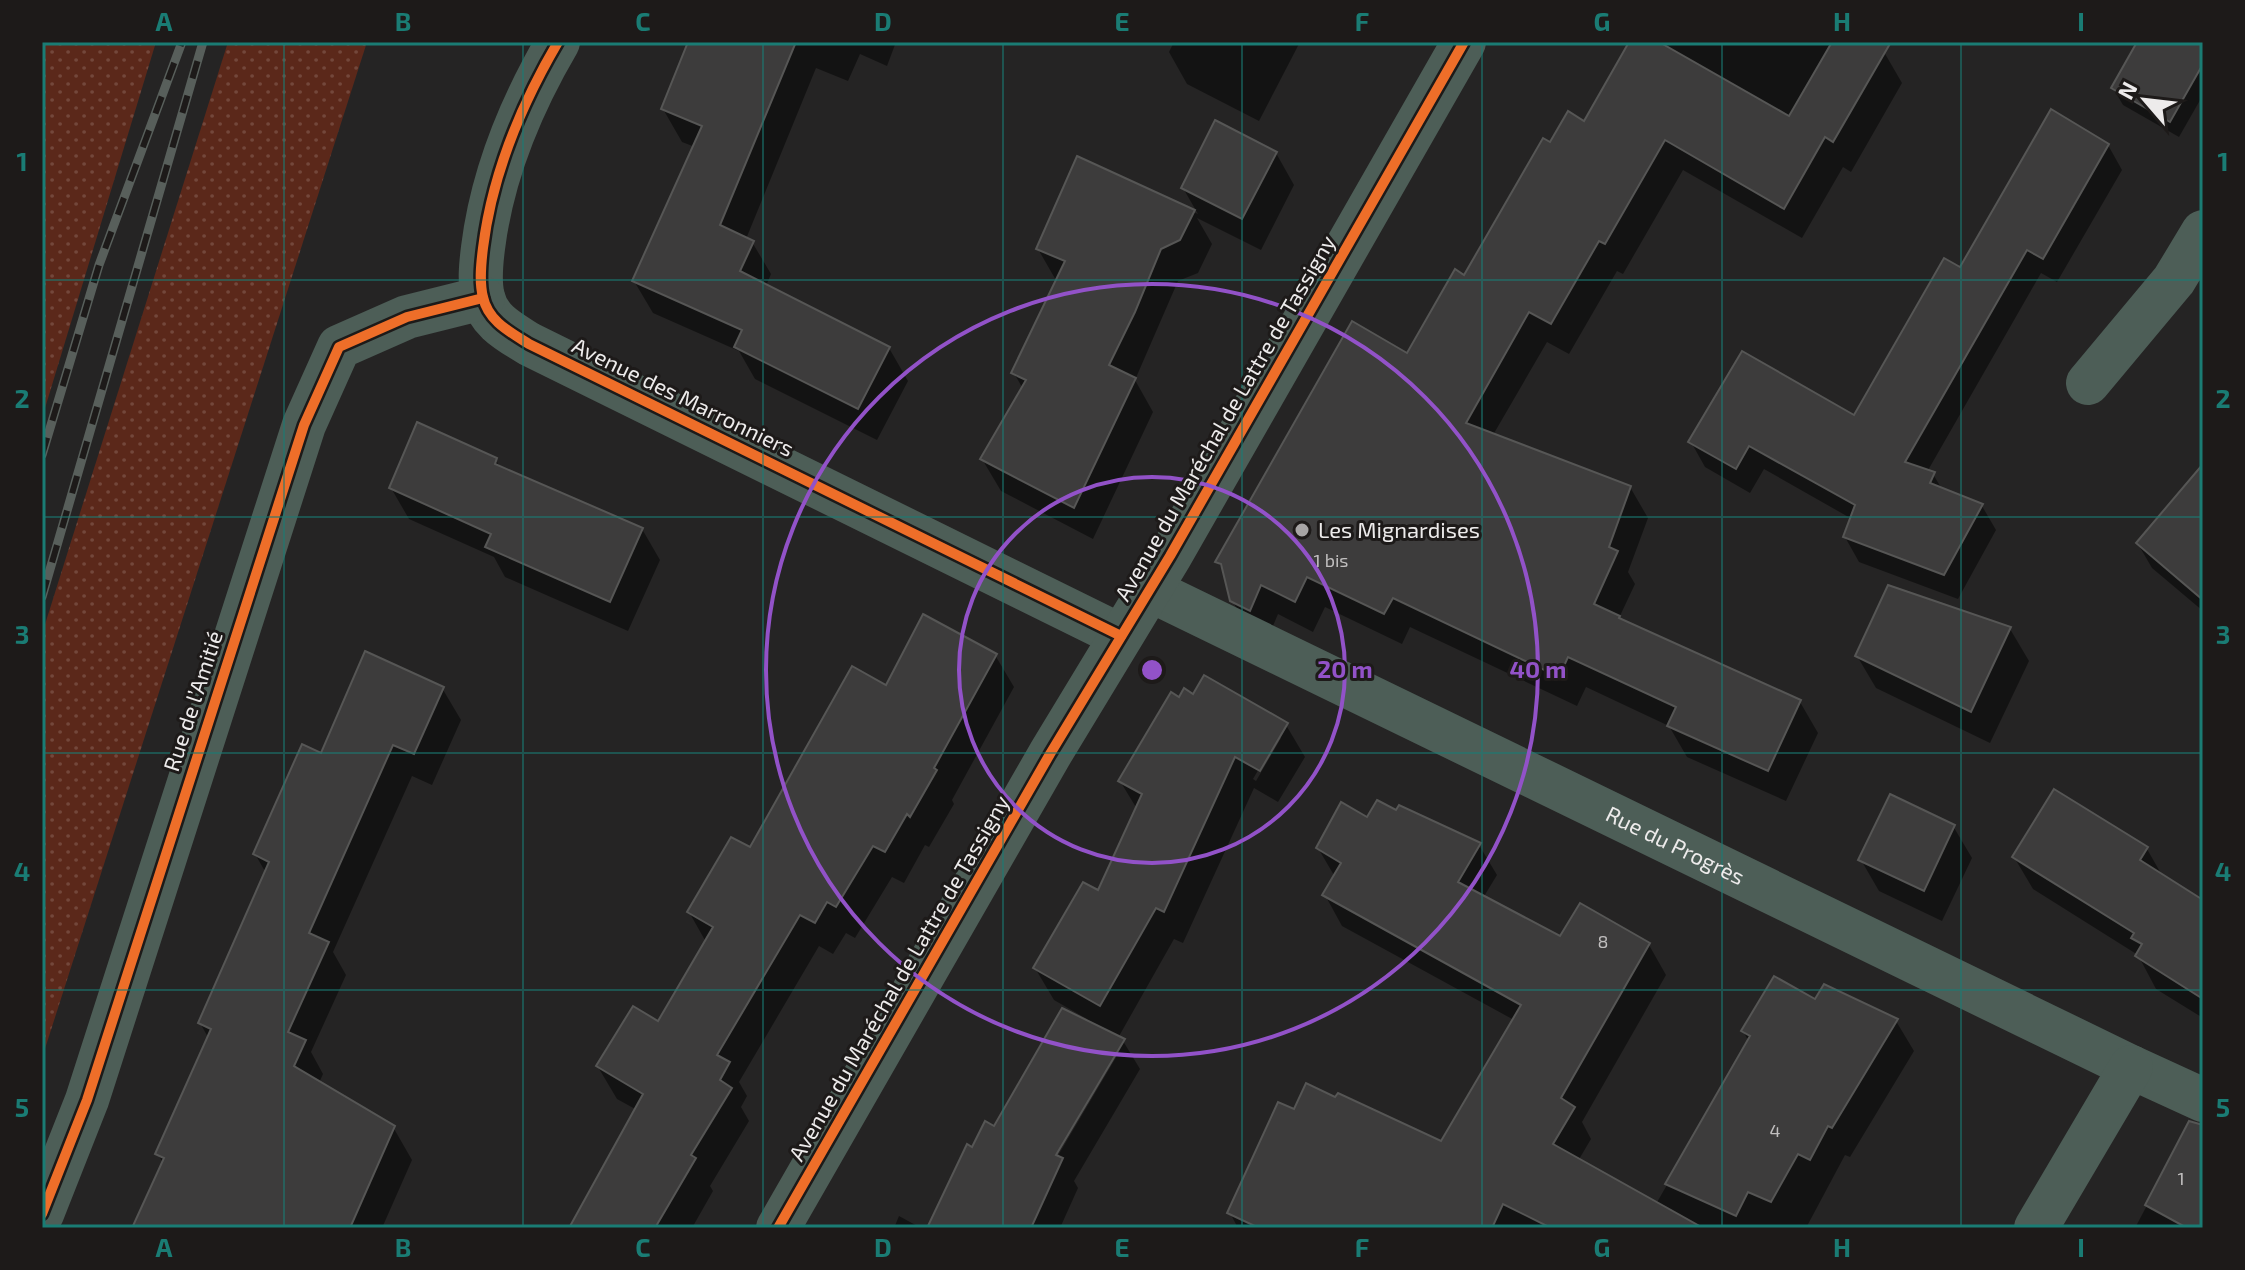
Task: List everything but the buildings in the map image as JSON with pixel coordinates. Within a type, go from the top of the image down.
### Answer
[{"type":"street","points":[[483,298],[481,267],[487,217],[510,143],[533,84],[558,42]]},
{"type":"street","name":"Avenue du Maréchal de Lattre de Tassigny","points":[[778,1228],[1042,768],[1150,590],[1464,42]]},
{"type":"street","points":[[2088,383],[2174,280],[2203,232]]},
{"type":"street","name":"Avenue des Marronniers","points":[[483,298],[497,323],[529,344],[1121,636]]},
{"type":"street","name":"Rue de l’Amitié","points":[[42,1214],[87,1100],[304,425],[339,347],[407,317],[483,298]]},
{"type":"street","name":"Rue du Progrès","points":[[1150,590],[2203,1100]]},
{"type":"street","points":[[2036,1228],[2131,1067]]},
{"type":"shaded area","points":[[45,42],[156,42],[42,418],[42,49]]},
{"type":"shaded area","points":[[228,42],[367,42],[42,1058],[42,634]]},
{"type":"railway","points":[[42,455],[99,265],[182,42]]},
{"type":"railway","points":[[42,597],[203,42]]},
{"type":"cycle path","points":[[558,42],[520,116],[493,194],[481,279],[486,305],[495,319],[529,344],[1121,636]]},
{"type":"cycle path","points":[[778,1228],[1050,754],[1170,556],[1464,42]]},
{"type":"cycle path","points":[[42,1214],[87,1100],[304,425],[339,347],[407,317],[483,298]]},
{"type":"place","name":"Les Mignardises","points":[[1302,530]]}]
